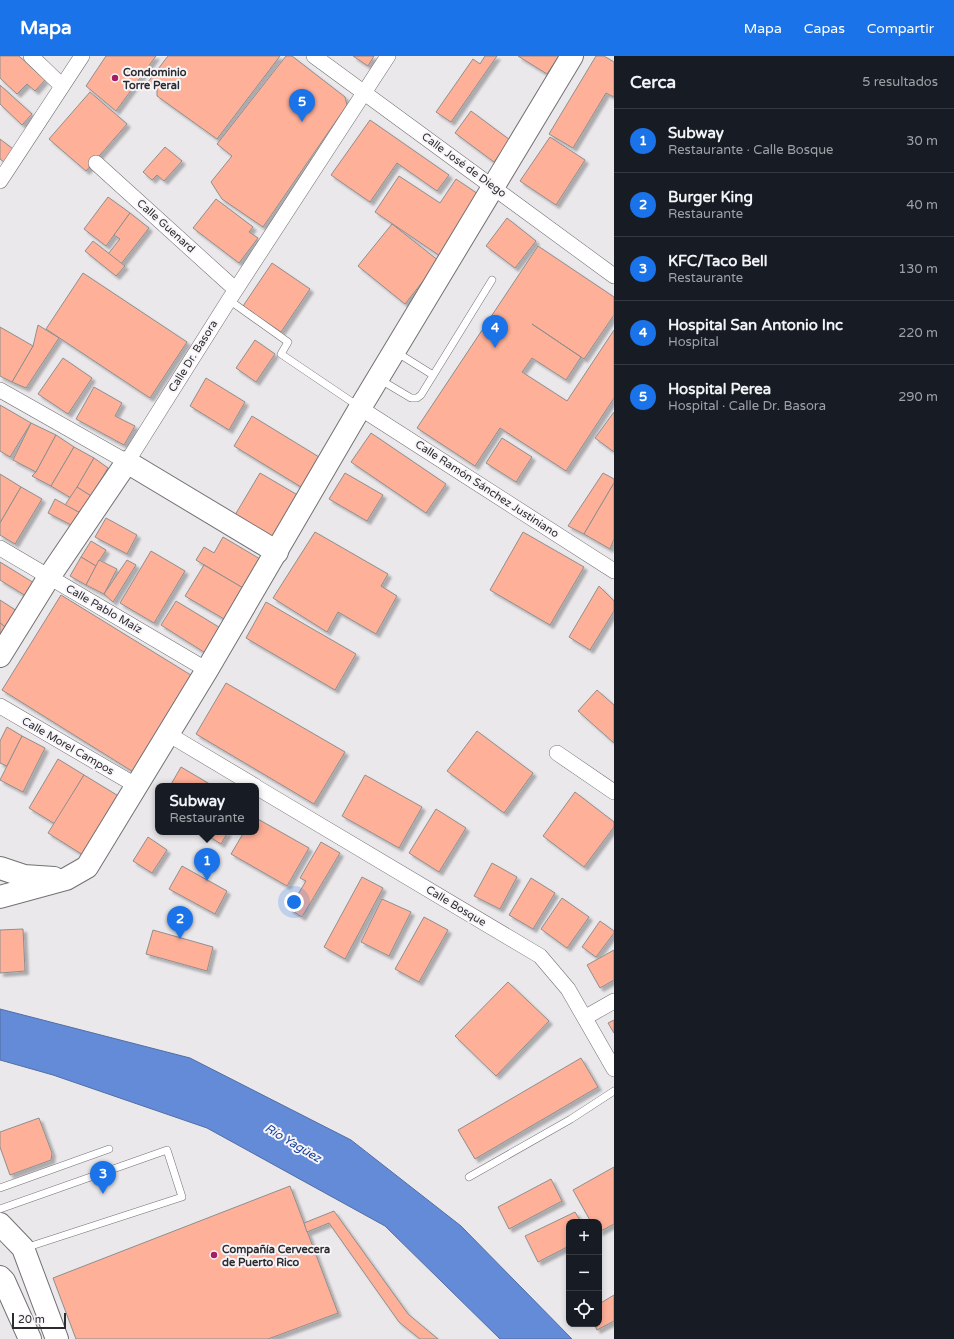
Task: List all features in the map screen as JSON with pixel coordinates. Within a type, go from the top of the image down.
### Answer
[{"type":"main road","points":[[0,897],[66,879],[87,867],[207,670],[360,408],[572,56]]},
{"type":"main road","points":[[127,462],[276,552]]},
{"type":"main road","name":"Calle Dr. Basora","points":[[0,656],[49,577],[127,462]]},
{"type":"main road","points":[[0,868],[24,876],[66,879]]},
{"type":"main road","points":[[0,1224],[23,1248],[57,1339]]},
{"type":"main road","points":[[1,1279],[30,1339]]},
{"type":"street","points":[[31,56],[62,86]]},
{"type":"street","points":[[0,182],[82,56]]},
{"type":"street","name":"Calle José de Diego","points":[[314,56],[614,276]]},
{"type":"street","name":"Calle Dr. Basora","points":[[127,462],[232,295],[388,56]]},
{"type":"street","name":"Calle Guenard","points":[[96,163],[232,295]]},
{"type":"street","points":[[0,390],[127,462]]},
{"type":"street","name":"Calle Ramón Sánchez Justiniano","points":[[360,408],[614,571]]},
{"type":"street","name":"Calle Pablo Maíz","points":[[0,548],[207,670]]},
{"type":"street","name":"Calle Morel Campos","points":[[0,706],[137,786]]},
{"type":"street","name":"Calle Bosque","points":[[168,734],[250,783]]},
{"type":"street","points":[[557,753],[614,792]]},
{"type":"street","name":"Calle Bosque","points":[[259,788],[540,956],[568,989],[586,1017],[614,1069]]},
{"type":"street","points":[[586,1017],[614,1001]]},
{"type":"lane","points":[[378,378],[411,398],[421,396],[492,280]]},
{"type":"lane","points":[[232,295],[288,342],[281,354],[360,408]]},
{"type":"lane","points":[[395,351],[433,375]]},
{"type":"lane","points":[[469,1177],[571,1119],[614,1091]]},
{"type":"lane","points":[[0,1188],[109,1149]]},
{"type":"lane","points":[[0,1208],[167,1150],[182,1197],[23,1248]]},
{"type":"water","name":"Río Yagüez","points":[[0,1009],[190,1058],[351,1140],[461,1226],[572,1339],[500,1339],[385,1226],[207,1128],[53,1075],[0,1060]]},
{"type":"building","points":[[0,56],[19,56],[45,80],[35,91],[27,84],[17,94],[0,78]]},
{"type":"building","name":"Condominio Torre Peral","points":[[106,56],[156,56],[116,111],[86,86]]},
{"type":"building","points":[[168,56],[280,56],[217,139],[157,96],[157,89],[148,82]]},
{"type":"building","points":[[286,56],[292,56],[345,97],[347,105],[263,227],[222,199],[211,182],[232,156],[217,144]]},
{"type":"building","points":[[353,56],[374,56],[368,66]]},
{"type":"building","points":[[485,56],[497,56],[451,122],[436,112],[473,59],[480,64]]},
{"type":"building","points":[[518,56],[559,56],[547,74]]},
{"type":"building","points":[[596,56],[604,56],[614,62],[614,97],[606,93],[573,148],[549,134]]},
{"type":"building","points":[[0,85],[32,114],[22,125],[0,104]]},
{"type":"building","points":[[90,92],[127,124],[86,171],[49,139]]},
{"type":"building","points":[[471,111],[510,140],[494,162],[455,133]]},
{"type":"building","points":[[370,120],[449,175],[437,191],[397,163],[370,202],[331,175]]},
{"type":"building","points":[[550,137],[585,160],[556,205],[520,181]]},
{"type":"building","points":[[0,139],[13,149],[4,162],[0,159]]},
{"type":"building","points":[[165,147],[182,161],[164,181],[157,175],[152,180],[143,172]]},
{"type":"building","points":[[399,176],[440,203],[456,179],[481,196],[440,256],[375,212]]},
{"type":"building","points":[[108,197],[130,213],[106,246],[84,229]]},
{"type":"building","points":[[216,199],[253,227],[249,232],[258,238],[239,263],[193,228]]},
{"type":"building","points":[[130,213],[149,228],[121,264],[108,254],[120,239],[114,235]]},
{"type":"building","points":[[507,218],[536,241],[515,268],[486,246]]},
{"type":"building","points":[[392,224],[439,261],[405,304],[358,266]]},
{"type":"building","points":[[93,241],[125,266],[116,276],[85,251]]},
{"type":"building","points":[[538,246],[614,297],[614,315],[584,359],[532,324],[581,357],[566,380],[532,358],[522,372],[567,401],[614,330],[614,398],[566,471],[500,428],[475,466],[417,428]]},
{"type":"building","points":[[272,263],[310,289],[281,332],[243,306]]},
{"type":"building","points":[[83,273],[187,342],[150,398],[46,329]]},
{"type":"building","points":[[38,325],[59,338],[26,388],[12,382],[33,346]]},
{"type":"building","points":[[0,327],[33,346],[12,382],[0,376]]},
{"type":"building","points":[[255,340],[275,354],[256,382],[236,368]]},
{"type":"building","points":[[63,358],[92,378],[68,414],[38,394]]},
{"type":"building","points":[[206,378],[245,402],[229,430],[190,406]]},
{"type":"building","points":[[94,387],[122,403],[115,416],[135,426],[124,445],[76,419]]},
{"type":"building","points":[[0,405],[31,423],[10,457],[0,451]]},
{"type":"building","points":[[614,412],[614,452],[595,438]]},
{"type":"building","points":[[252,416],[319,457],[301,487],[234,446]]},
{"type":"building","points":[[31,423],[56,435],[36,472],[13,460]]},
{"type":"building","points":[[371,433],[446,484],[426,513],[351,462]]},
{"type":"building","points":[[56,435],[74,447],[51,486],[32,476],[36,472]]},
{"type":"building","points":[[502,438],[532,457],[516,482],[486,463]]},
{"type":"building","points":[[74,447],[94,458],[71,498],[51,486]]},
{"type":"building","points":[[94,458],[108,468],[91,496],[77,487]]},
{"type":"building","points":[[260,473],[301,497],[276,539],[235,515]]},
{"type":"building","points":[[345,473],[383,495],[367,521],[329,499]]},
{"type":"building","points":[[603,473],[614,479],[614,483],[584,534],[568,526]]},
{"type":"building","points":[[0,474],[21,487],[0,523]]},
{"type":"building","points":[[614,483],[614,539],[610,549],[584,534]]},
{"type":"building","points":[[21,487],[42,499],[15,544],[0,535],[0,523]]},
{"type":"building","points":[[77,487],[91,496],[82,514],[65,505]]},
{"type":"building","points":[[55,499],[82,514],[75,527],[48,513]]},
{"type":"building","points":[[106,518],[137,535],[127,554],[95,537]]},
{"type":"building","points":[[315,532],[388,574],[381,586],[397,596],[376,634],[338,612],[327,632],[273,598]]},
{"type":"building","points":[[523,532],[584,567],[550,625],[490,590]]},
{"type":"building","points":[[223,537],[260,559],[243,588],[196,560],[204,547],[214,553]]},
{"type":"building","points":[[91,541],[106,550],[96,566],[81,557]]},
{"type":"building","points":[[151,551],[185,571],[154,623],[120,603]]},
{"type":"building","points":[[81,557],[96,566],[86,585],[70,576]]},
{"type":"building","points":[[99,560],[117,569],[104,594],[86,585]]},
{"type":"building","points":[[127,560],[136,565],[113,602],[104,594]]},
{"type":"building","points":[[0,562],[34,583],[26,596],[0,580]]},
{"type":"building","points":[[204,565],[243,588],[224,619],[185,596]]},
{"type":"building","points":[[599,586],[614,601],[614,611],[590,650],[569,637]]},
{"type":"building","points":[[61,595],[194,677],[135,773],[2,690]]},
{"type":"building","points":[[0,600],[20,613],[8,629],[0,623]]},
{"type":"building","points":[[176,601],[222,629],[207,654],[161,625]]},
{"type":"building","points":[[266,602],[356,654],[335,690],[246,638]]},
{"type":"building","points":[[0,623],[8,629],[0,639]]},
{"type":"building","points":[[226,683],[345,752],[314,804],[196,734]]},
{"type":"building","points":[[597,690],[614,705],[614,743],[578,711]]},
{"type":"building","points":[[7,727],[22,736],[7,766],[0,763],[0,741]]},
{"type":"building","points":[[477,731],[533,773],[504,813],[447,771]]},
{"type":"building","points":[[22,736],[45,748],[23,792],[0,780]]},
{"type":"building","points":[[58,759],[84,775],[55,824],[29,808]]},
{"type":"building","points":[[181,767],[208,783],[172,783]]},
{"type":"building","points":[[84,775],[120,797],[83,855],[48,833]]},
{"type":"building","points":[[365,775],[422,807],[399,848],[342,816]]},
{"type":"building","points":[[575,792],[614,822],[614,827],[584,867],[543,836]]},
{"type":"building","points":[[436,809],[466,828],[439,872],[409,853]]},
{"type":"building","points":[[259,820],[309,848],[287,886],[231,854],[242,835],[259,835]]},
{"type":"building","points":[[207,835],[226,835],[221,844]]},
{"type":"building","points":[[148,837],[167,850],[152,873],[133,861]]},
{"type":"building","points":[[321,842],[340,853],[302,917],[289,909],[306,881],[300,878]]},
{"type":"building","points":[[492,863],[517,877],[500,909],[474,896]]},
{"type":"building","points":[[182,866],[227,891],[215,914],[169,889]]},
{"type":"building","points":[[362,877],[383,888],[345,959],[324,947]]},
{"type":"building","points":[[531,878],[555,893],[533,929],[509,915]]},
{"type":"building","points":[[562,898],[589,917],[567,948],[541,929]]},
{"type":"building","points":[[382,899],[411,912],[389,956],[361,942]]},
{"type":"building","points":[[424,917],[448,930],[419,982],[395,969]]},
{"type":"building","points":[[600,921],[614,931],[614,933],[596,957],[582,947]]},
{"type":"building","points":[[23,929],[25,971],[0,973],[0,930]]},
{"type":"building","points":[[153,930],[213,947],[207,971],[146,954]]},
{"type":"building","points":[[614,950],[614,980],[600,988],[587,965]]},
{"type":"building","points":[[508,982],[549,1021],[496,1076],[455,1036]]},
{"type":"building","points":[[614,1020],[614,1033],[608,1023]]},
{"type":"building","points":[[581,1058],[598,1087],[475,1159],[458,1130]]},
{"type":"building","points":[[39,1118],[52,1153],[51,1160],[10,1175],[0,1147],[0,1132]]},
{"type":"building","points":[[614,1167],[614,1224],[602,1230],[602,1219],[589,1219],[573,1190]]},
{"type":"building","points":[[551,1179],[562,1201],[509,1229],[498,1207]]},
{"type":"building","name":"Compañía Cervecera de Puerto Rico","points":[[290,1186],[338,1313],[268,1339],[76,1339],[53,1278]]},
{"type":"building","points":[[334,1211],[408,1314],[438,1339],[420,1339],[399,1322],[329,1223],[307,1232],[304,1223]]},
{"type":"building","points":[[575,1212],[579,1219],[566,1219],[566,1248],[538,1262],[525,1236]]},
{"type":"building","points":[[614,1295],[614,1321],[597,1330],[596,1327],[602,1327],[602,1302]]},
{"type":"place","name":"Condominio Torre Peral","points":[[115,78]]},
{"type":"place","name":"Hospital Perea","points":[[302,122]]},
{"type":"place","name":"Hospital San Antonio Inc","points":[[495,348]]},
{"type":"place","name":"Subway","points":[[207,881]]},
{"type":"place","name":"Burger King","points":[[180,939]]},
{"type":"place","name":"KFC/Taco Bell","points":[[103,1194]]},
{"type":"place","name":"Compañía Cervecera de Puerto Rico","points":[[214,1255]]}]
